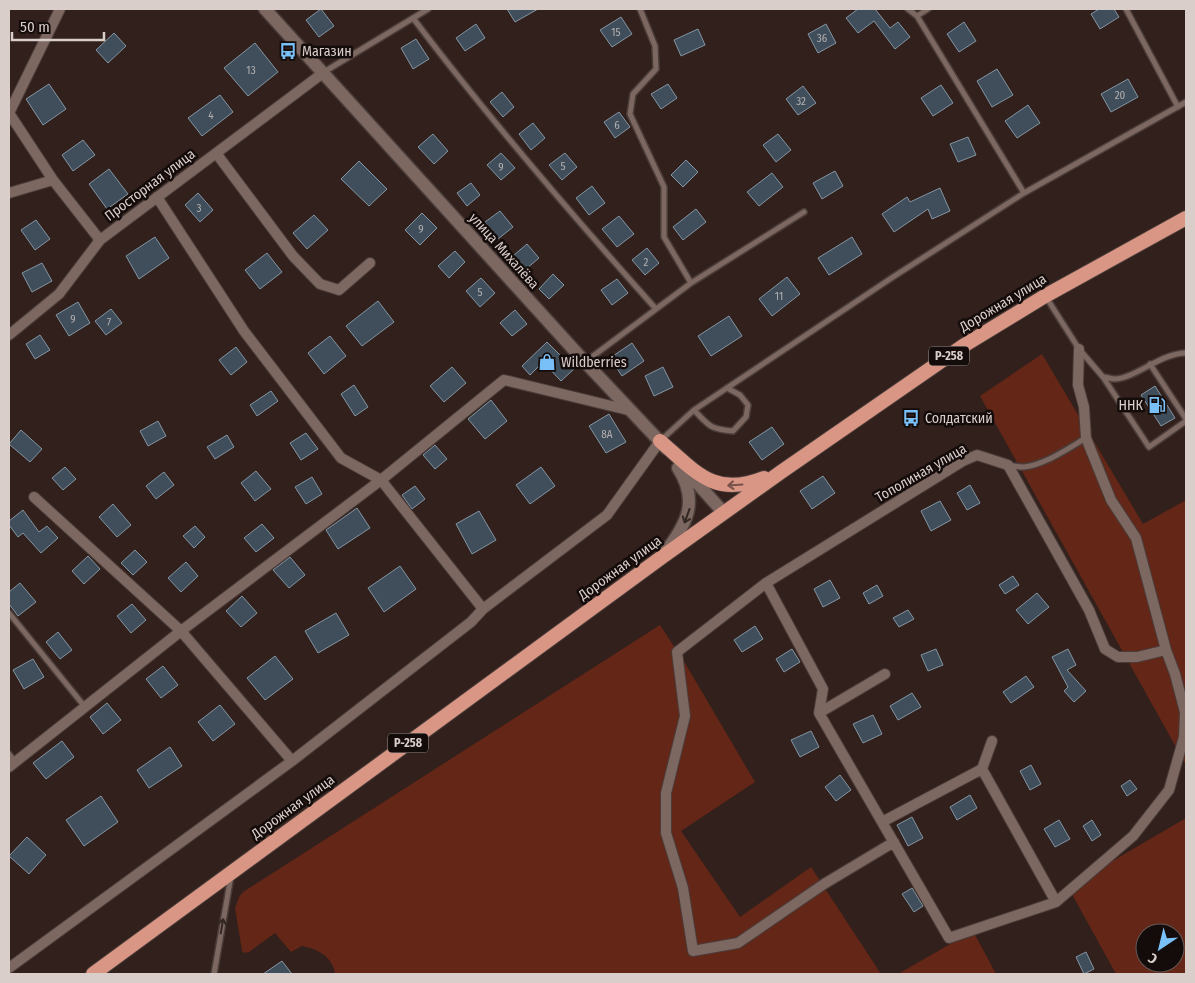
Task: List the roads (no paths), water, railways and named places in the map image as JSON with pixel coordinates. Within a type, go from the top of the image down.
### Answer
[{"type":"highway","name":"Дорожная улица","points":[[93,974],[723,512],[963,346],[1045,296],[1186,218]]},
{"type":"highway","points":[[660,441],[706,479],[722,486],[757,481],[782,472]]},
{"type":"street","points":[[60,9],[9,113],[54,180],[100,240]]},
{"type":"street","name":"улица Михалёва","points":[[265,9],[628,410],[660,441],[723,512]]},
{"type":"street","name":"Просторная улица","points":[[9,335],[59,294],[100,240],[323,73]]},
{"type":"street","points":[[216,153],[293,256],[320,284],[339,290],[370,263]]},
{"type":"street","points":[[9,193],[54,180]]},
{"type":"street","points":[[157,197],[244,331],[342,458],[380,480],[483,609]]},
{"type":"street","points":[[766,583],[823,690],[819,713],[949,938],[1056,902],[1133,836],[1169,790],[1184,737],[1185,712],[1136,538],[1111,500],[1086,438],[1084,408],[1078,385],[1080,349]]},
{"type":"street","points":[[11,761],[85,707],[181,631],[380,480],[504,380],[628,410]]},
{"type":"street","points":[[9,968],[292,761],[471,622],[483,609],[606,515],[660,441],[682,474],[689,491],[690,508],[684,525],[662,557]]},
{"type":"street","name":"Тополиная улица","points":[[894,842],[824,884],[738,943],[693,951],[683,888],[666,833],[666,793],[685,716],[677,652],[766,583],[963,461],[977,455],[1008,465]]},
{"type":"street","points":[[1008,465],[1089,610],[1105,649],[1118,657],[1136,657],[1166,650]]},
{"type":"street","points":[[34,498],[181,631],[292,761]]},
{"type":"street","points":[[819,713],[886,674]]},
{"type":"street","points":[[882,822],[982,769],[992,741]]},
{"type":"street","points":[[982,769],[1056,902]]},
{"type":"lane","points":[[323,73],[428,9]]},
{"type":"lane","points":[[640,9],[655,46],[656,69],[633,94],[630,114],[664,187],[664,237],[691,283]]},
{"type":"lane","points":[[908,9],[917,16],[1024,193]]},
{"type":"lane","points":[[917,16],[928,9]]},
{"type":"lane","points":[[1126,9],[1178,107]]},
{"type":"lane","points":[[413,18],[464,86],[591,236],[656,309]]},
{"type":"lane","points":[[660,441],[694,410],[893,277],[1024,193],[1186,102]]},
{"type":"lane","points":[[585,362],[691,283],[804,212]]},
{"type":"lane","points":[[1045,296],[1080,349],[1103,376],[1150,447],[1186,420],[1150,364]]},
{"type":"lane","points":[[1103,376],[1115,379],[1177,353],[1186,352]]},
{"type":"lane","points":[[694,410],[707,424],[715,429],[733,431],[746,417],[748,405],[740,395],[727,388]]},
{"type":"lane","points":[[1008,465],[1023,467],[1037,463],[1060,453],[1086,438]]},
{"type":"lane","points":[[9,613],[85,707]]},
{"type":"lane","points":[[214,974],[232,872]]},
{"type":"place","name":"Магазин","points":[[288,51]]},
{"type":"place","name":"Wildberries","points":[[547,362]]},
{"type":"place","name":"ННК","points":[[1157,405]]},
{"type":"place","name":"Солдатский","points":[[911,418]]}]
